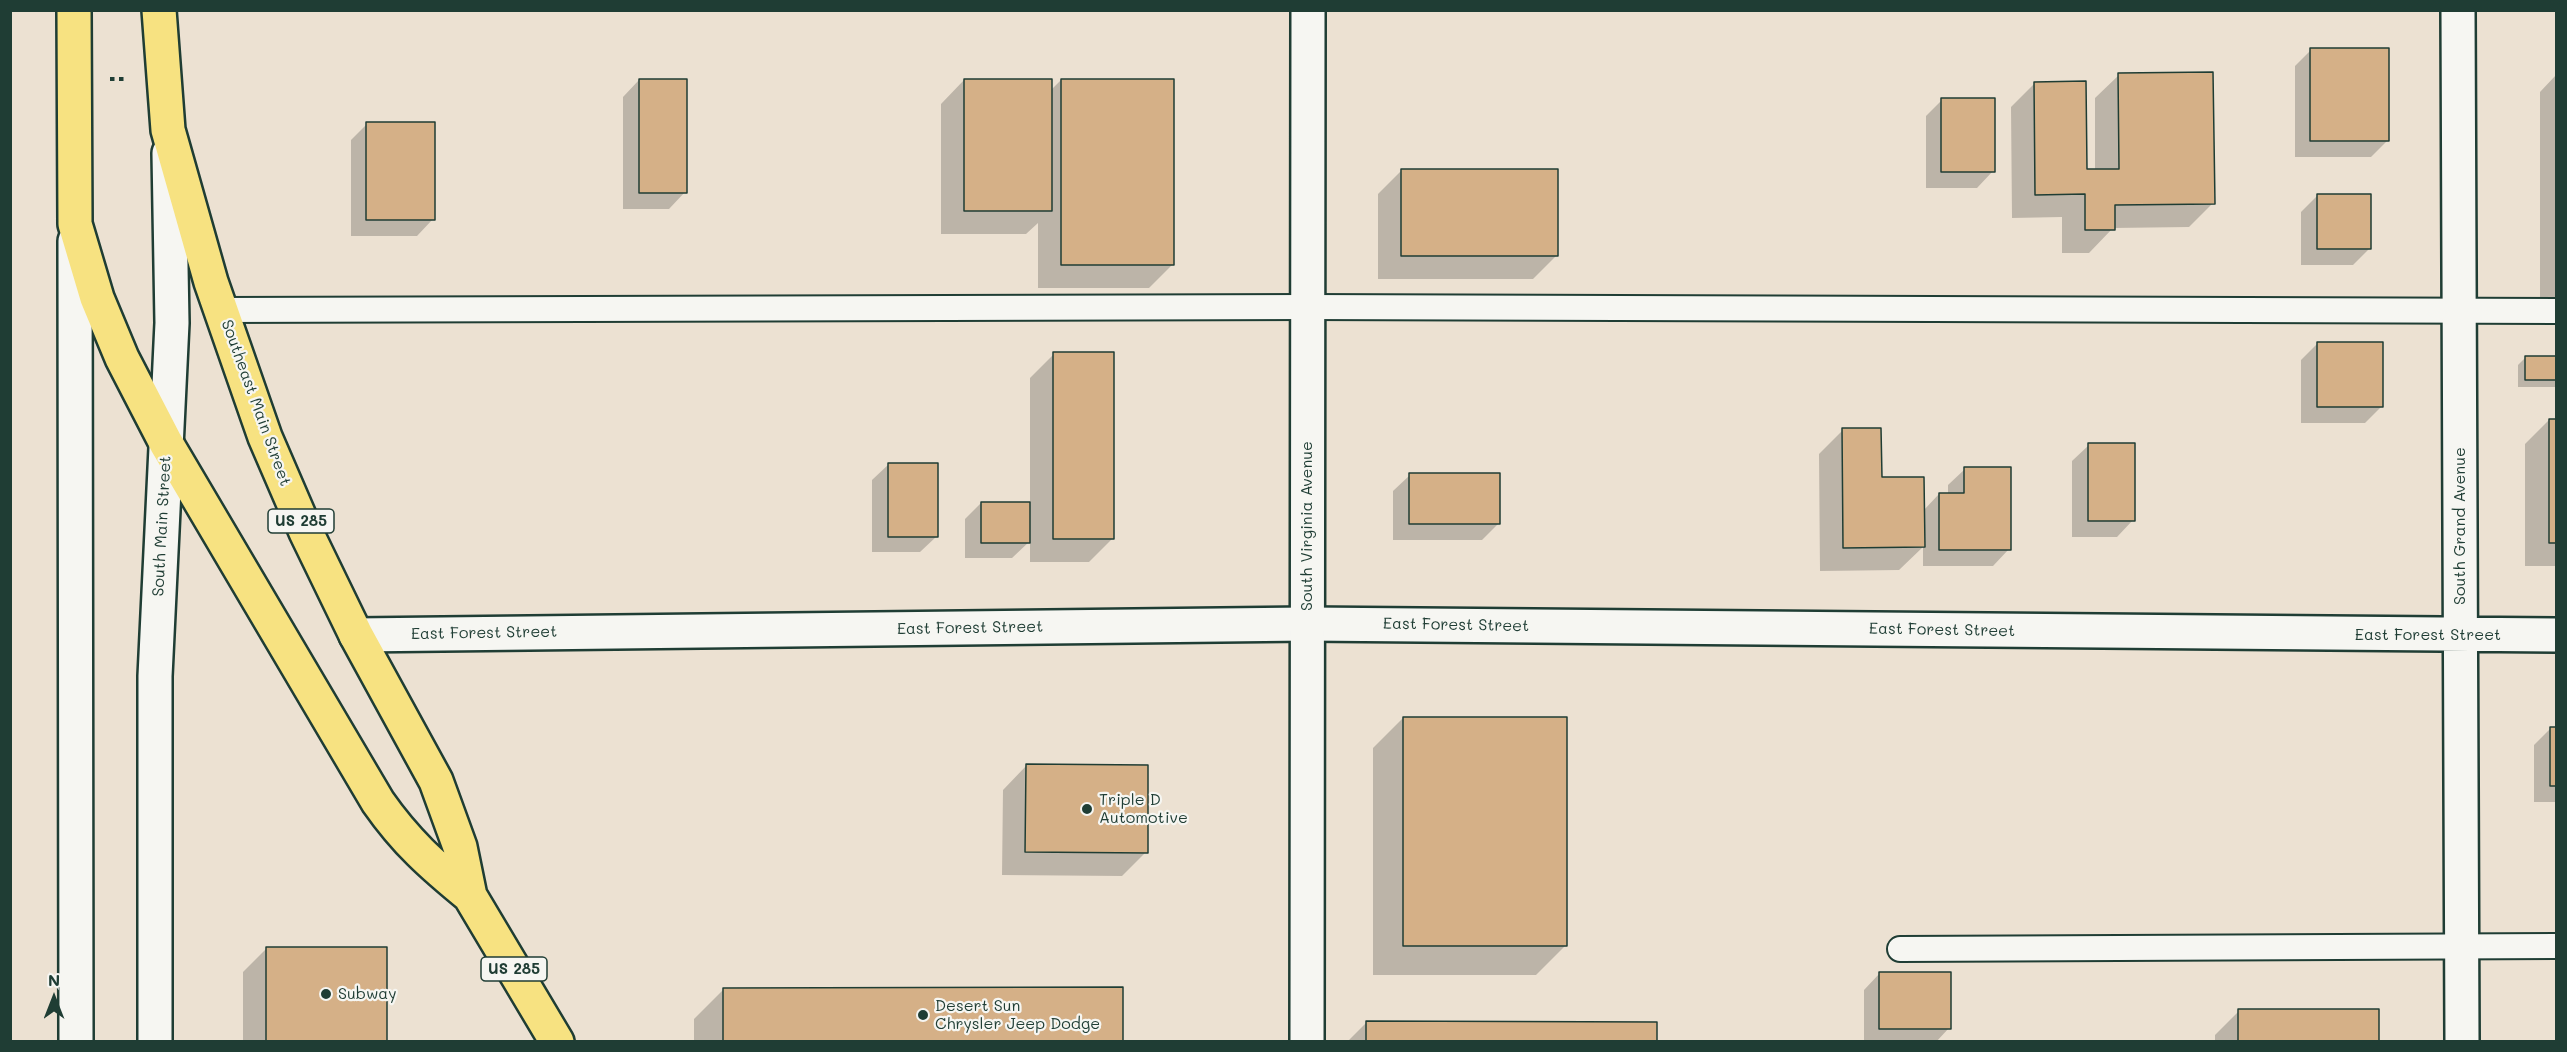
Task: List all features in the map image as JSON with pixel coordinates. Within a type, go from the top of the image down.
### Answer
[{"type":"main road","name":"US 285","points":[[74,10],[75,225]]},
{"type":"main road","name":"South Main Street","points":[[159,10],[168,130]]},
{"type":"main road","name":"Southeast Main Street","points":[[168,130],[221,310],[265,437],[306,532],[356,635],[436,781],[460,846],[470,896],[557,1041]]},
{"type":"main road","name":"Southeast Main Street","points":[[75,225],[97,298],[122,358],[165,443],[378,802],[398,831],[424,859],[470,896]]},
{"type":"street","name":"South Virginia Avenue","points":[[1307,1041],[1308,10]]},
{"type":"street","name":"South Grand Avenue","points":[[2458,10],[2462,1041]]},
{"type":"street","name":"South Main Street","points":[[155,1041],[155,676],[172,323],[168,130]]},
{"type":"street","points":[[75,225],[76,1041]]},
{"type":"street","name":"East Forest Street","points":[[356,635],[1307,624],[2556,635]]},
{"type":"lane","points":[[221,310],[1307,307],[2556,311]]},
{"type":"lane","points":[[1900,949],[2556,946]]},
{"type":"building","points":[[2310,48],[2389,48],[2389,141],[2310,141]]},
{"type":"building","points":[[2213,72],[2215,204],[2115,205],[2115,230],[2085,230],[2085,194],[2035,195],[2034,82],[2086,81],[2087,169],[2119,169],[2118,73]]},
{"type":"building","points":[[639,79],[687,79],[687,193],[639,193]]},
{"type":"building","points":[[964,79],[1052,79],[1052,211],[964,211]]},
{"type":"building","points":[[1061,79],[1174,79],[1174,265],[1061,265]]},
{"type":"building","points":[[1941,98],[1995,98],[1995,172],[1941,172]]},
{"type":"building","points":[[366,122],[435,122],[435,220],[366,220]]},
{"type":"building","points":[[1401,169],[1558,169],[1558,256],[1401,256]]},
{"type":"building","points":[[2317,194],[2371,194],[2371,249],[2317,249]]},
{"type":"building","points":[[2317,342],[2383,342],[2383,407],[2317,407]]},
{"type":"building","points":[[1053,352],[1114,352],[1114,539],[1053,539]]},
{"type":"building","points":[[2525,356],[2556,356],[2556,380],[2525,380]]},
{"type":"building","points":[[2549,419],[2556,419],[2556,543],[2549,543]]},
{"type":"building","points":[[1842,428],[1881,428],[1882,477],[1924,477],[1925,547],[1843,548]]},
{"type":"building","points":[[2088,443],[2135,443],[2135,521],[2088,521]]},
{"type":"building","points":[[888,463],[938,463],[938,537],[888,537]]},
{"type":"building","points":[[1964,467],[2011,467],[2011,550],[1939,550],[1939,493],[1964,493]]},
{"type":"building","points":[[1409,473],[1500,473],[1500,524],[1409,524]]},
{"type":"building","points":[[981,502],[1030,502],[1030,543],[981,543]]},
{"type":"building","points":[[1403,717],[1567,717],[1567,946],[1403,946]]},
{"type":"building","points":[[2550,727],[2556,727],[2556,786],[2550,786]]},
{"type":"building","name":"Triple D Automotive","points":[[1026,764],[1148,765],[1148,853],[1025,852]]},
{"type":"building","name":"Subway","points":[[266,947],[387,947],[387,1042],[266,1042]]},
{"type":"building","points":[[1879,972],[1951,972],[1951,1029],[1879,1029]]},
{"type":"building","name":"Desert Sun Chrysler Jeep Dodge","points":[[1123,987],[1123,1042],[723,1042],[723,988]]},
{"type":"building","points":[[2238,1009],[2379,1009],[2379,1042],[2238,1042]]},
{"type":"building","points":[[1366,1021],[1657,1022],[1657,1042],[1366,1042]]},
{"type":"place","name":"Triple D Automotive","points":[[1087,809]]},
{"type":"place","name":"Subway","points":[[326,994]]},
{"type":"place","name":"Desert Sun Chrysler Jeep Dodge","points":[[923,1015]]}]
